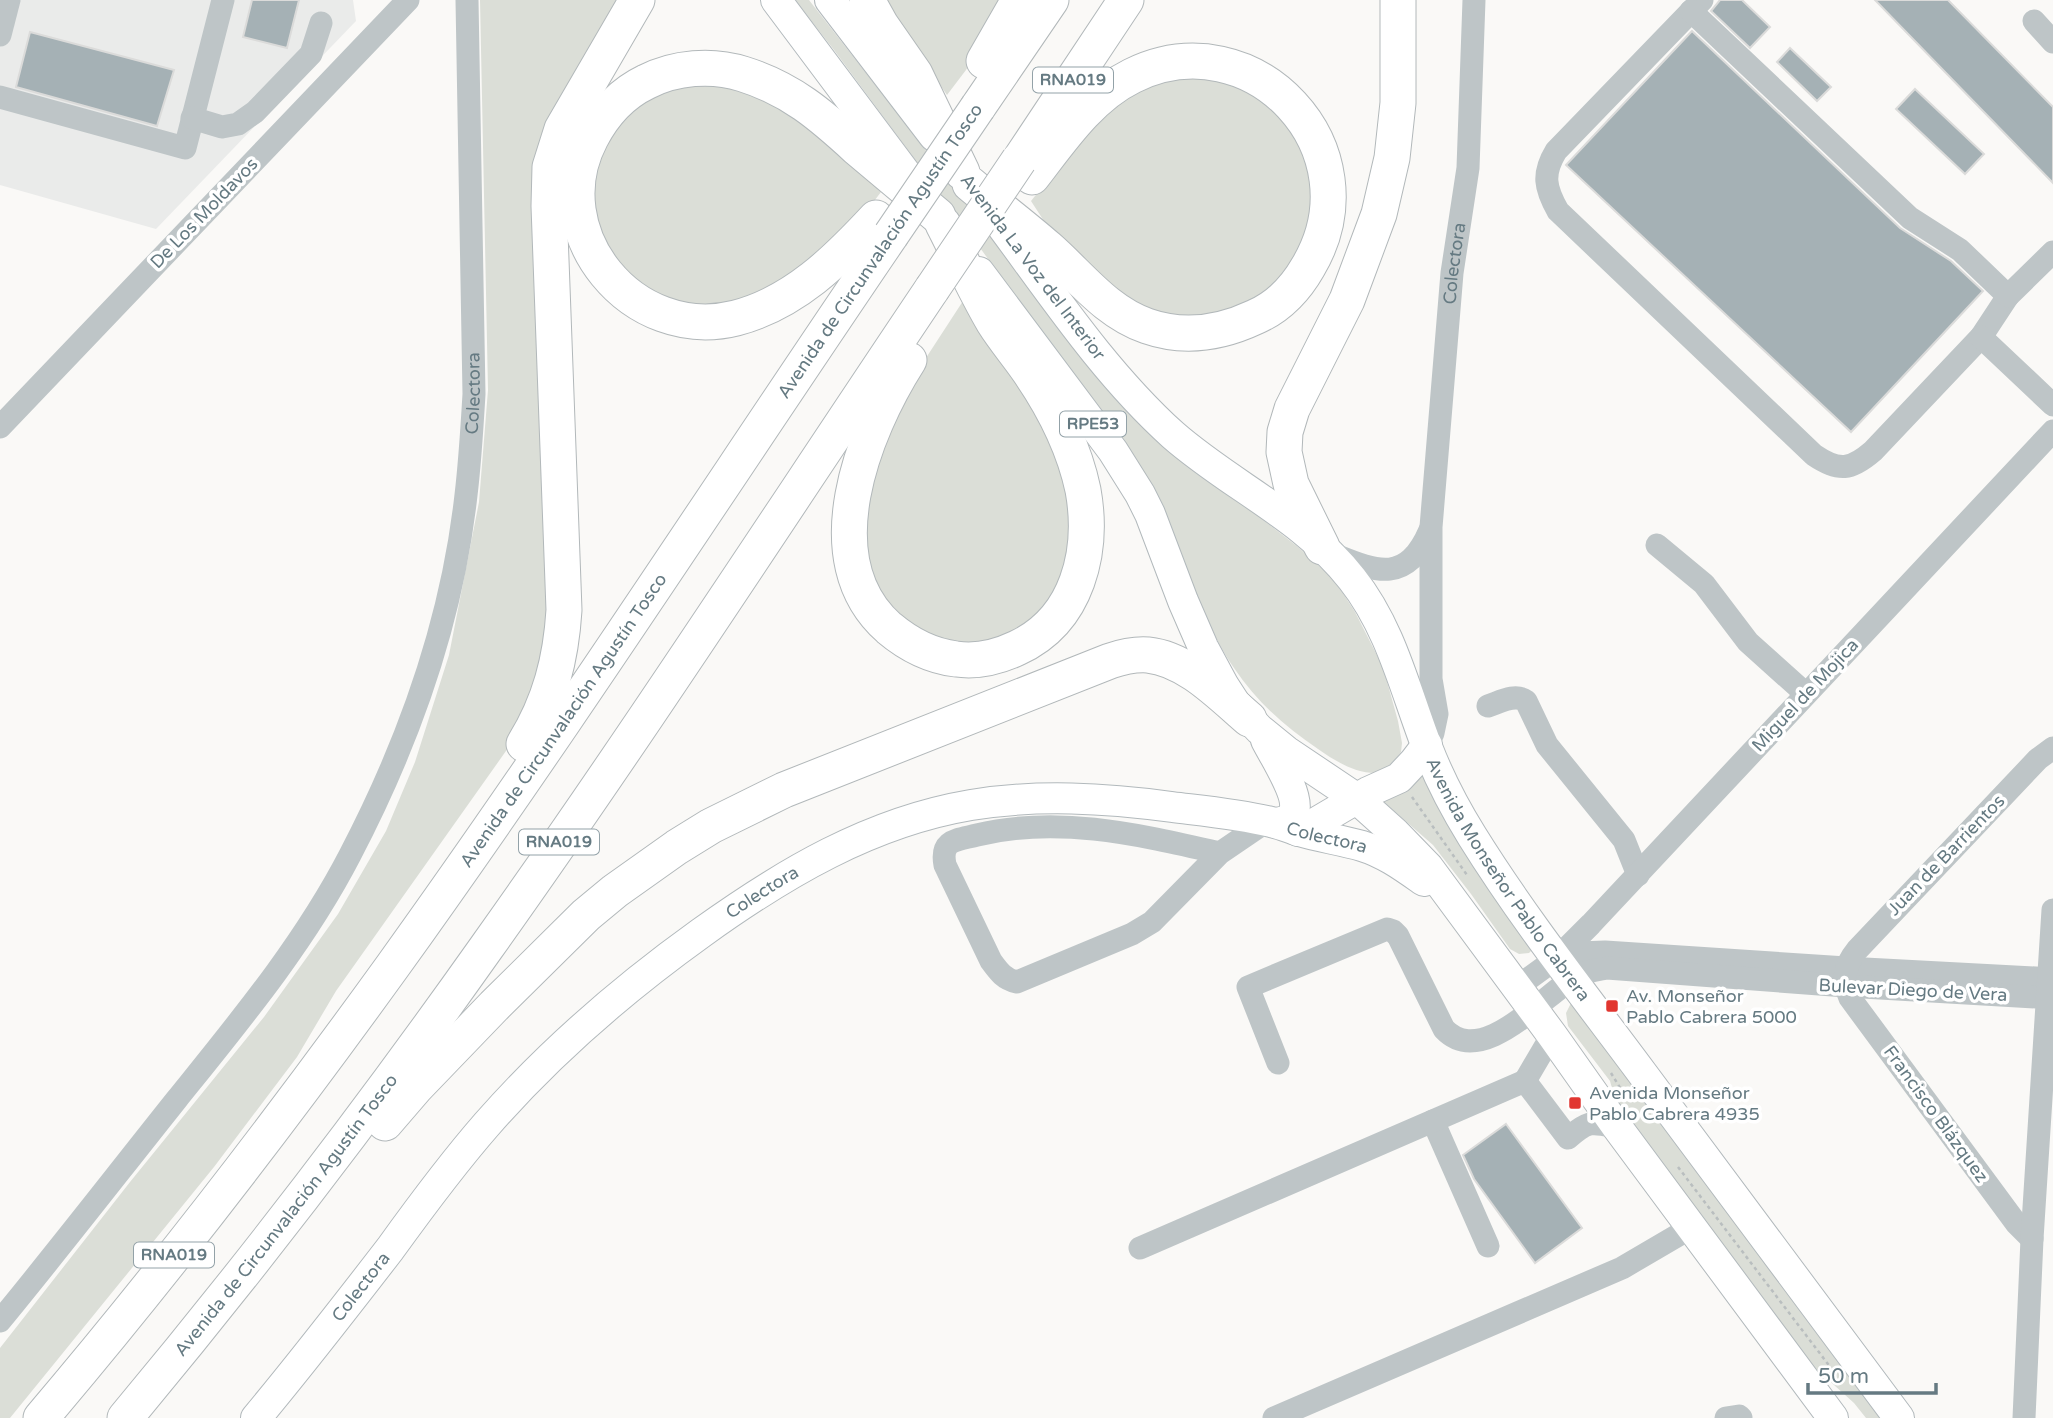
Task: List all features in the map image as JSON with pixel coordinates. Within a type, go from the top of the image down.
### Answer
[{"type":"highway","points":[[303,1088],[382,947],[524,745],[544,709],[553,684],[562,639],[564,610],[550,241],[550,167],[562,129],[637,0]]},
{"type":"highway","points":[[867,0],[915,74],[951,177],[1050,250],[1108,305],[1127,318],[1170,332],[1194,334],[1239,325],[1263,314],[1286,296],[1317,253],[1326,227],[1328,178],[1314,136],[1303,119],[1289,102],[1258,78],[1218,64],[1196,61],[1173,63],[1130,77],[1090,107],[1056,145],[1025,169]]},
{"type":"highway","points":[[972,99],[999,36],[1019,0]]},
{"type":"highway","name":"Avenida de Circunvalación Agustín Tosco","points":[[41,1418],[180,1248],[303,1088],[411,940],[521,783],[884,227],[951,177],[972,99],[1051,0]]},
{"type":"highway","name":"Avenida de Circunvalación Agustín Tosco","points":[[125,1418],[334,1156],[481,955],[938,298],[958,223],[1025,169],[1126,0]]},
{"type":"highway","points":[[1325,550],[1291,484],[1284,452],[1285,432],[1292,409],[1347,300],[1379,214],[1392,158],[1398,103],[1398,0]]},
{"type":"highway","points":[[884,227],[784,297],[737,317],[715,322],[695,322],[651,309],[627,294],[601,267],[584,234],[577,198],[581,163],[597,127],[621,98],[636,87],[671,71],[725,69],[758,79],[816,110],[958,223],[994,324],[1039,386],[1065,434],[1079,474],[1085,510],[1086,549],[1077,585],[1068,603],[1042,634],[1026,645],[990,658],[965,660],[941,657],[912,645],[899,636],[874,613],[864,597],[850,553],[852,498],[870,437],[938,298]]},
{"type":"highway","points":[[160,1376],[260,1285],[400,1105],[531,969],[586,915],[615,891],[711,826],[803,782],[1110,661],[1129,656],[1157,656],[1185,669],[1254,724]]},
{"type":"main road","name":"RPE53","points":[[776,0],[958,223],[1126,471],[1150,514],[1203,647],[1224,686],[1254,724]]},
{"type":"main road","name":"Avenida La Voz del Interior","points":[[831,0],[951,177],[1053,296],[1110,369],[1184,444],[1231,478]]},
{"type":"main road","name":"Avenida Monseñor Pablo Cabrera","points":[[1231,478],[1280,512],[1325,550],[1353,580],[1377,619],[1399,668],[1427,745],[1449,795],[1472,837],[1564,968],[1899,1418]]},
{"type":"main road","points":[[1254,724],[1286,751],[1356,798],[1412,850],[1456,904],[1617,1128],[1833,1418]]},
{"type":"main road","points":[[1254,724],[1286,778],[1294,800],[1293,816],[1280,825]]},
{"type":"main road","points":[[1280,825],[1339,810],[1356,798],[1399,778],[1427,745]]},
{"type":"main road","name":"Colectora","points":[[256,1418],[326,1332],[459,1158],[546,1061],[593,1017],[655,966],[735,908],[820,856],[858,838],[895,824],[970,805],[1066,797],[1103,800],[1191,810],[1280,825],[1361,846],[1399,863],[1456,904]]},
{"type":"main road","points":[[1790,1360],[1857,1418]]},
{"type":"street","points":[[0,35],[9,0]]},
{"type":"street","points":[[0,97],[185,148],[223,0]]},
{"type":"street","name":"De Los Moldavos","points":[[0,427],[408,0]]},
{"type":"street","name":"Colectora","points":[[0,1321],[224,1041],[317,913],[355,845],[413,712],[446,604],[466,498],[471,443],[474,394],[467,0]]},
{"type":"street","name":"Colectora","points":[[1427,745],[1437,714],[1431,678],[1431,527],[1452,273],[1468,168],[1474,0]]},
{"type":"street","points":[[2008,296],[1960,250],[1910,218],[1696,6],[1556,151],[1548,164],[1546,178],[1549,196],[1558,211],[1814,455],[1828,464],[1847,466],[1859,463],[1873,451],[1981,337],[2008,296],[2053,252]]},
{"type":"street","points":[[2034,22],[2053,42]]},
{"type":"street","points":[[192,118],[212,125],[231,127],[255,112],[311,54],[321,23]]},
{"type":"street","points":[[1981,337],[2053,405]]},
{"type":"street","name":"Miguel de Mojica","points":[[1564,968],[1638,875],[2053,431]]},
{"type":"street","points":[[1325,550],[1373,569],[1394,570],[1416,556],[1431,527]]},
{"type":"street","points":[[1657,545],[1704,584],[1748,642],[1806,694]]},
{"type":"street","points":[[1488,706],[1515,697],[1522,697],[1526,701],[1547,746],[1622,838],[1638,875]]},
{"type":"street","name":"Juan de Barrientos","points":[[1846,977],[1849,960],[1857,950],[2038,759],[2053,748]]},
{"type":"street","points":[[1220,853],[1134,834],[1100,829],[1044,827],[994,831],[954,840],[946,846],[943,853],[945,865],[991,961],[1001,975],[1017,982],[1132,934],[1152,922],[1220,853],[1280,825]]},
{"type":"street","points":[[2024,1418],[2032,1239],[2051,988],[2053,909]]},
{"type":"street","name":"Bulevar Diego de Vera","points":[[1279,1063],[1248,988],[1387,929],[1398,936],[1444,1029],[1451,1037],[1464,1041],[1484,1039],[1507,1029],[1525,998],[1564,968],[1846,977],[2051,988]]},
{"type":"street","name":"Francisco Blázquez","points":[[1846,977],[1850,998],[2016,1223],[2032,1239]]},
{"type":"street","points":[[1140,1248],[1525,1081],[1552,1035]]},
{"type":"street","points":[[1525,1081],[1568,1138],[1584,1125],[1595,1123],[1617,1128]]},
{"type":"street","points":[[1433,1121],[1488,1246]]},
{"type":"street","points":[[1275,1418],[1622,1268],[1692,1227]]},
{"type":"street","points":[[1727,1418],[1741,1418]]},
{"type":"shaded area","points":[[0,0],[353,0],[356,21],[156,229],[0,185]]},
{"type":"shaded area","points":[[480,0],[623,0],[553,128],[555,606],[523,727],[336,991],[297,1057],[214,1167],[10,1418],[0,1418],[0,1348],[264,1017],[338,914],[386,831],[415,762],[449,655],[479,502],[488,390]]},
{"type":"shaded area","points":[[795,0],[809,0],[1032,292],[1236,499],[1298,547],[1328,574],[1341,590],[1383,667],[1398,721],[1401,752],[1386,772],[1359,771],[1326,754],[1283,722],[1243,680],[1211,628],[1168,519],[1139,466]]},
{"type":"shaded area","points":[[881,0],[1005,0],[966,70],[947,95]]},
{"type":"shaded area","points":[[1173,78],[1224,80],[1270,103],[1302,143],[1316,209],[1285,276],[1254,302],[1202,320],[1140,309],[1053,235],[1031,201],[1075,146],[1124,98]]},
{"type":"shaded area","points":[[703,80],[761,95],[835,143],[881,192],[865,213],[820,257],[760,294],[704,308],[649,294],[607,253],[589,185],[606,135],[646,96]]},
{"type":"shaded area","points":[[963,301],[1034,404],[1072,495],[1068,566],[1045,610],[1005,637],[963,645],[921,635],[885,606],[863,553],[869,480],[909,384]]},
{"type":"shaded area","points":[[1420,770],[1533,949],[1529,953],[1519,954],[1510,949],[1433,845],[1378,797]]},
{"type":"shaded area","points":[[1573,999],[1882,1418],[1866,1418],[1854,1403],[1814,1367],[1617,1106],[1610,1081],[1568,1026],[1566,1013]]},
{"type":"building","points":[[252,0],[299,0],[287,48],[243,37]]},
{"type":"building","points":[[1720,0],[1742,0],[1770,27],[1750,48],[1711,11]]},
{"type":"building","points":[[1875,0],[1948,0],[2053,107],[2053,183]]},
{"type":"building","points":[[1692,31],[1900,228],[1951,261],[1983,291],[1851,432],[1566,165]]},
{"type":"building","points":[[30,32],[174,70],[157,126],[16,87]]},
{"type":"building","points":[[1790,48],[1831,87],[1817,101],[1777,62]]},
{"type":"building","points":[[1915,89],[1984,154],[1965,174],[1896,109]]},
{"type":"building","points":[[1506,1124],[1582,1228],[1535,1263],[1474,1179],[1463,1155]]},
{"type":"place","name":"Av. Monseñor Pablo Cabrera 5000","points":[[1612,1006]]},
{"type":"place","name":"Avenida Monseñor Pablo Cabrera 4935","points":[[1575,1103]]}]
